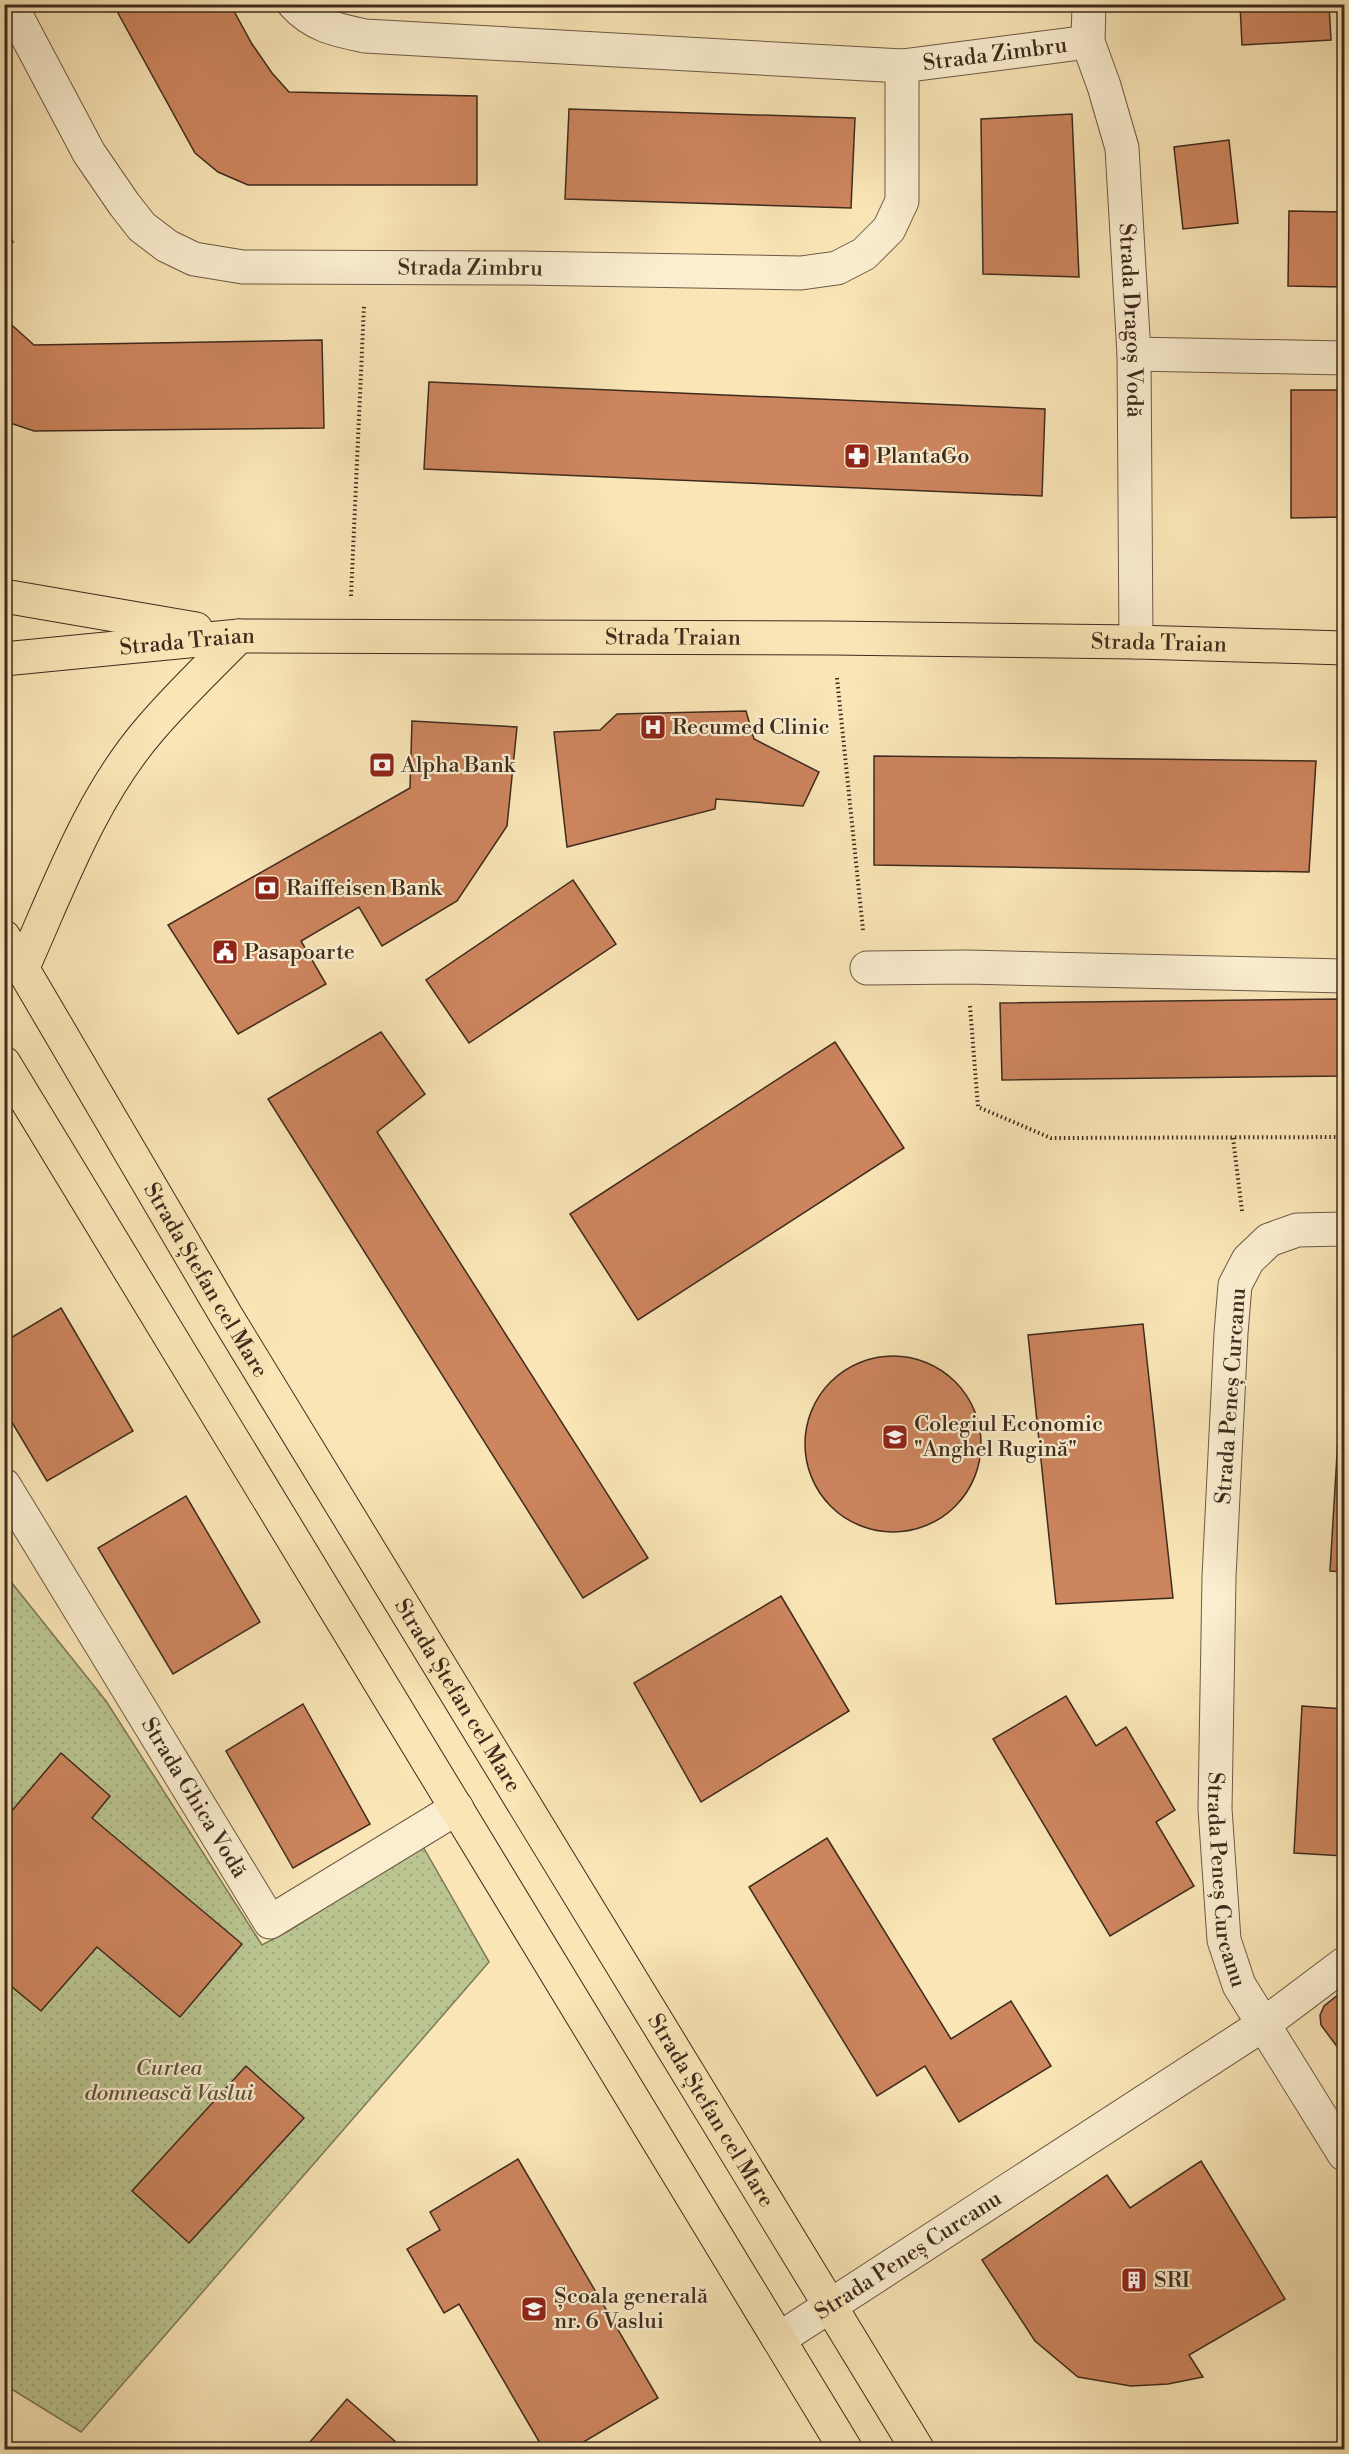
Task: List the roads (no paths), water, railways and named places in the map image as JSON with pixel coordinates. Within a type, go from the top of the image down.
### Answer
[{"type":"main road","points":[[4,596],[239,636]]},
{"type":"main road","name":"Strada Traian","points":[[4,659],[239,636],[1136,642],[1342,648]]},
{"type":"main road","points":[[23,967],[106,791],[149,729],[239,636]]},
{"type":"main road","name":"Strada Ștefan cel Mare","points":[[4,937],[227,1317],[918,2450]]},
{"type":"main road","points":[[4,1063],[846,2450]]},
{"type":"street","name":"Strada Zimbru","points":[[10,4],[89,153],[142,227],[167,246],[194,259],[243,267],[801,273],[837,268],[864,254],[889,229],[902,201],[902,66]]},
{"type":"street","name":"Strada Zimbru","points":[[294,4],[306,18],[333,29],[365,36],[902,66],[1088,42]]},
{"type":"street","name":"Strada Dragoș Vodă","points":[[1089,4],[1088,42],[1122,148],[1134,354],[1136,642]]},
{"type":"street","points":[[1134,354],[1344,358]]},
{"type":"street","points":[[867,968],[968,967],[1344,976]]},
{"type":"street","name":"Strada Peneș Curcanu","points":[[779,2339],[1264,2024],[1239,1985],[1224,1940],[1215,1809],[1219,1577],[1235,1285],[1248,1260],[1269,1240],[1297,1230],[1344,1229]]},
{"type":"street","name":"Strada Ghica Vodă","points":[[4,1485],[270,1922],[457,1808]]},
{"type":"street","points":[[1344,1964],[1264,2024],[1344,2154]]},
{"type":"place","name":"PlantaGo","points":[[857,456]]},
{"type":"place","name":"Recumed Clinic","points":[[653,727]]},
{"type":"place","name":"Alpha Bank","points":[[382,765]]},
{"type":"place","name":"Raiffeisen Bank","points":[[267,888]]},
{"type":"place","name":"Pasapoarte","points":[[225,952]]},
{"type":"place","name":"Colegiul Economic \"Anghel Rugină\"","points":[[895,1437]]},
{"type":"place","name":"SRI","points":[[1134,2280]]},
{"type":"place","name":"Școala generală nr. 6 Vaslui","points":[[534,2309]]},
{"type":"park label","name":"Curtea domnească Vaslui","points":[[169,2080]]}]
